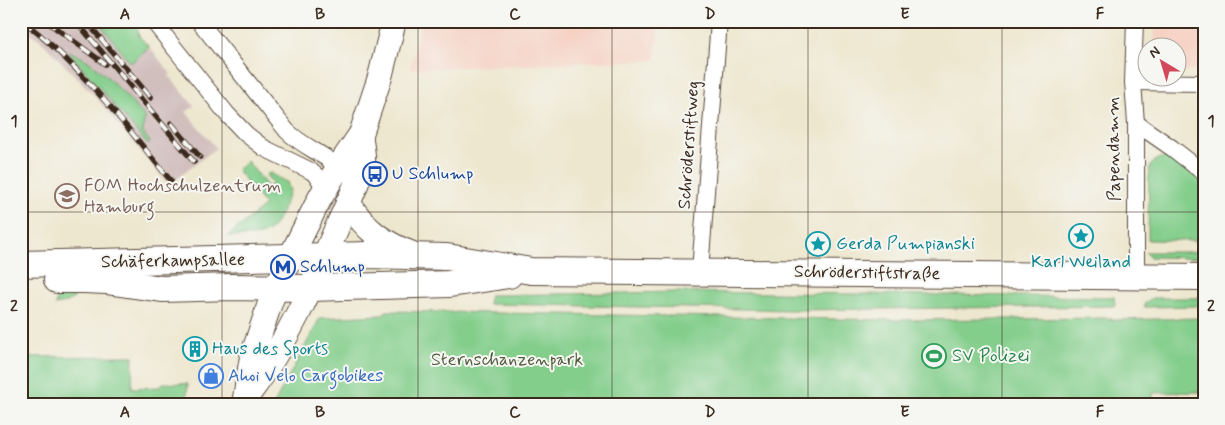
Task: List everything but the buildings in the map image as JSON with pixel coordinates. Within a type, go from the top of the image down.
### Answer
[{"type":"main road","points":[[245,401],[252,357],[277,288],[320,198],[338,166],[361,134],[380,77],[394,21]]},
{"type":"main road","points":[[245,401],[273,360],[292,326],[324,256],[363,161],[361,134]]},
{"type":"main road","points":[[350,196],[359,219],[374,234],[394,248],[419,257]]},
{"type":"main road","name":"Schröderstiftstraße","points":[[324,256],[447,257],[531,271]]},
{"type":"main road","name":"Schäferkampsallee","points":[[21,264],[324,256]]},
{"type":"main road","name":"Schröderstiftstraße","points":[[310,288],[450,284],[531,271],[700,271],[1204,277]]},
{"type":"main road","name":"Schäferkampsallee","points":[[21,281],[84,280],[162,289],[310,288]]},
{"type":"street","points":[[153,21],[227,114],[246,134],[269,151],[314,173],[322,185],[320,198]]},
{"type":"street","points":[[199,21],[287,131],[300,142],[322,154],[347,175],[350,196]]},
{"type":"street","name":"Schröderstiftweg","points":[[700,271],[719,21]]},
{"type":"street","name":"Papendamm","points":[[1135,21],[1133,82],[1136,123],[1136,277]]},
{"type":"street","points":[[1133,82],[1204,83]]},
{"type":"street","points":[[1136,123],[1204,172]]},
{"type":"shaded area","points":[[21,21],[98,21],[131,62],[149,47],[171,74],[169,76],[194,106],[186,112],[216,148],[169,185],[94,95],[39,39],[21,28]]},
{"type":"shaded area","points":[[422,21],[659,21],[655,60],[410,69]]},
{"type":"shaded area","points":[[1155,21],[1204,21],[1204,71],[1188,71],[1188,38],[1154,38]]},
{"type":"green space","points":[[98,21],[136,21],[139,36],[149,47],[132,62],[129,61]]},
{"type":"green space","points":[[68,51],[79,56],[100,71],[146,118],[144,120],[143,133],[150,142],[148,145]]},
{"type":"green space","points":[[1167,157],[1174,159],[1204,182],[1204,241],[1148,240],[1149,169],[1156,160]]},
{"type":"green space","points":[[247,161],[268,187],[273,184],[266,175],[270,173],[287,182],[290,191],[279,217],[266,233],[252,236],[228,236],[265,205],[237,170]]},
{"type":"green space","points":[[1145,252],[1204,252],[1204,258],[1150,257]]},
{"type":"green space","points":[[683,292],[1114,297],[1115,306],[793,310],[488,304],[490,295]]},
{"type":"green space","points":[[74,293],[74,298],[65,303],[55,305],[58,294]]},
{"type":"green space","points":[[1152,298],[1204,298],[1204,306],[1144,307],[1145,303]]},
{"type":"green space","name":"Sternschanzenpark","points":[[386,311],[895,320],[1204,318],[1204,392],[1153,393],[1153,404],[274,404],[320,318],[383,315]]},
{"type":"green space","points":[[133,356],[132,388],[160,387],[163,383],[188,384],[186,404],[21,404],[21,357]]},
{"type":"railway","points":[[23,21],[44,38],[83,77],[171,181]]},
{"type":"railway","points":[[46,21],[105,64]]},
{"type":"railway","points":[[76,21],[194,162]]},
{"type":"railway","points":[[86,21],[151,98]]},
{"type":"railway","points":[[171,123],[200,157]]},
{"type":"place","name":"U Schlump","points":[[375,174]]},
{"type":"place","name":"FOM Hochschulzentrum Hamburg","points":[[67,196]]},
{"type":"place","name":"Karl Weiland","points":[[1081,236]]},
{"type":"place","name":"Gerda Pumpianski","points":[[818,244]]},
{"type":"place","name":"Schlump","points":[[283,267]]},
{"type":"place","name":"Haus des Sports","points":[[195,349]]},
{"type":"place","name":"SV Polizei","points":[[934,356]]},
{"type":"place","name":"Ahoi Velo Cargobikes","points":[[211,376]]}]
